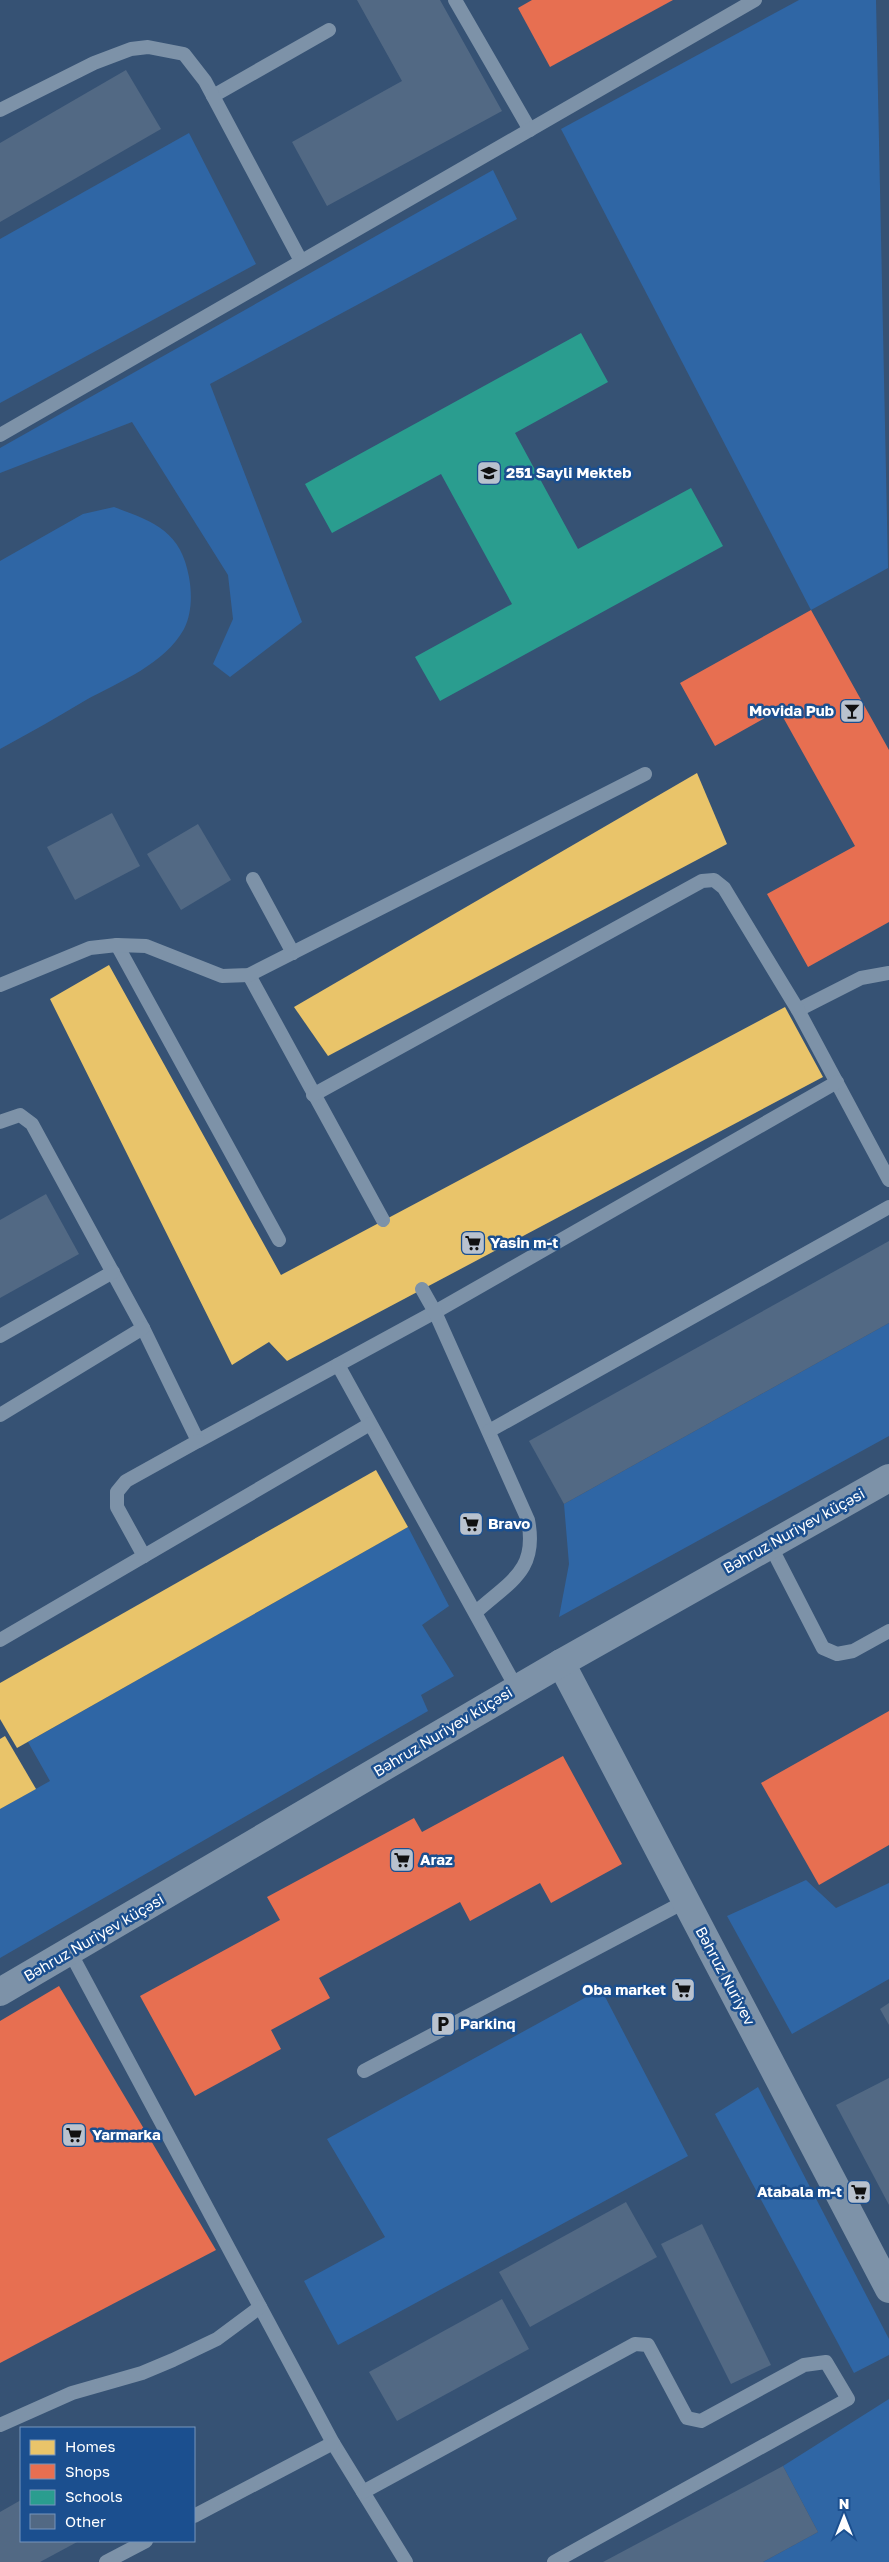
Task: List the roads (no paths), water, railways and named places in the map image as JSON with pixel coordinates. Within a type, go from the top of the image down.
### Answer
[{"type":"street","name":"Bəhruz Nuriyev küçəsi","points":[[0,1992],[517,1688],[889,1478]]},
{"type":"street","name":"Bəhruz Nuriyev","points":[[561,1663],[889,2289]]},
{"type":"lane","points":[[456,0],[530,130]]},
{"type":"lane","points":[[0,435],[755,0]]},
{"type":"lane","points":[[213,96],[329,30]]},
{"type":"lane","points":[[0,110],[94,62],[131,49],[148,47],[184,54],[205,81],[302,261]]},
{"type":"lane","points":[[1,983],[90,948],[117,945],[146,946],[222,976],[249,975],[645,774]]},
{"type":"lane","points":[[252,879],[293,953]]},
{"type":"lane","points":[[313,1096],[702,881],[714,880],[724,888],[798,1010],[889,1180]]},
{"type":"lane","points":[[117,945],[279,1240]]},
{"type":"lane","points":[[798,1010],[860,978],[889,973]]},
{"type":"lane","points":[[249,975],[313,1096],[383,1220]]},
{"type":"lane","points":[[144,1556],[117,1507],[117,1492],[126,1481],[434,1312],[837,1082]]},
{"type":"lane","points":[[0,1122],[20,1116],[32,1124],[143,1328],[198,1441]]},
{"type":"lane","points":[[489,1431],[889,1207]]},
{"type":"lane","points":[[0,1336],[113,1272]]},
{"type":"lane","points":[[422,1289],[489,1431],[528,1520],[532,1537],[525,1567],[476,1612]]},
{"type":"lane","points":[[0,1415],[143,1328]]},
{"type":"lane","points":[[338,1365],[517,1688]]},
{"type":"lane","points":[[0,1640],[370,1424]]},
{"type":"lane","points":[[770,1545],[823,1648],[837,1654],[853,1651],[889,1631]]},
{"type":"lane","points":[[364,2071],[686,1900]]},
{"type":"lane","points":[[70,1952],[333,2443],[406,2562]]},
{"type":"lane","points":[[0,2425],[72,2393],[142,2373],[182,2356],[217,2339],[260,2307]]},
{"type":"lane","points":[[362,2492],[635,2344],[648,2344],[688,2418],[701,2421],[804,2364],[826,2362],[848,2399],[554,2562]]},
{"type":"lane","points":[[195,2515],[333,2443]]},
{"type":"lane","points":[[106,2562],[144,2542]]},
{"type":"place","name":"251 Sayli Mekteb","points":[[489,473]]},
{"type":"place","name":"Movida Pub","points":[[852,711]]},
{"type":"place","name":"Yasin m-t","points":[[473,1243]]},
{"type":"place","name":"Bravo","points":[[471,1524]]},
{"type":"place","name":"Araz","points":[[402,1860]]},
{"type":"place","name":"Oba market","points":[[683,1990]]},
{"type":"place","name":"Parkinq","points":[[443,2024]]},
{"type":"place","name":"Yarmarka","points":[[74,2135]]},
{"type":"place","name":"Atabala m-t","points":[[859,2192]]}]
